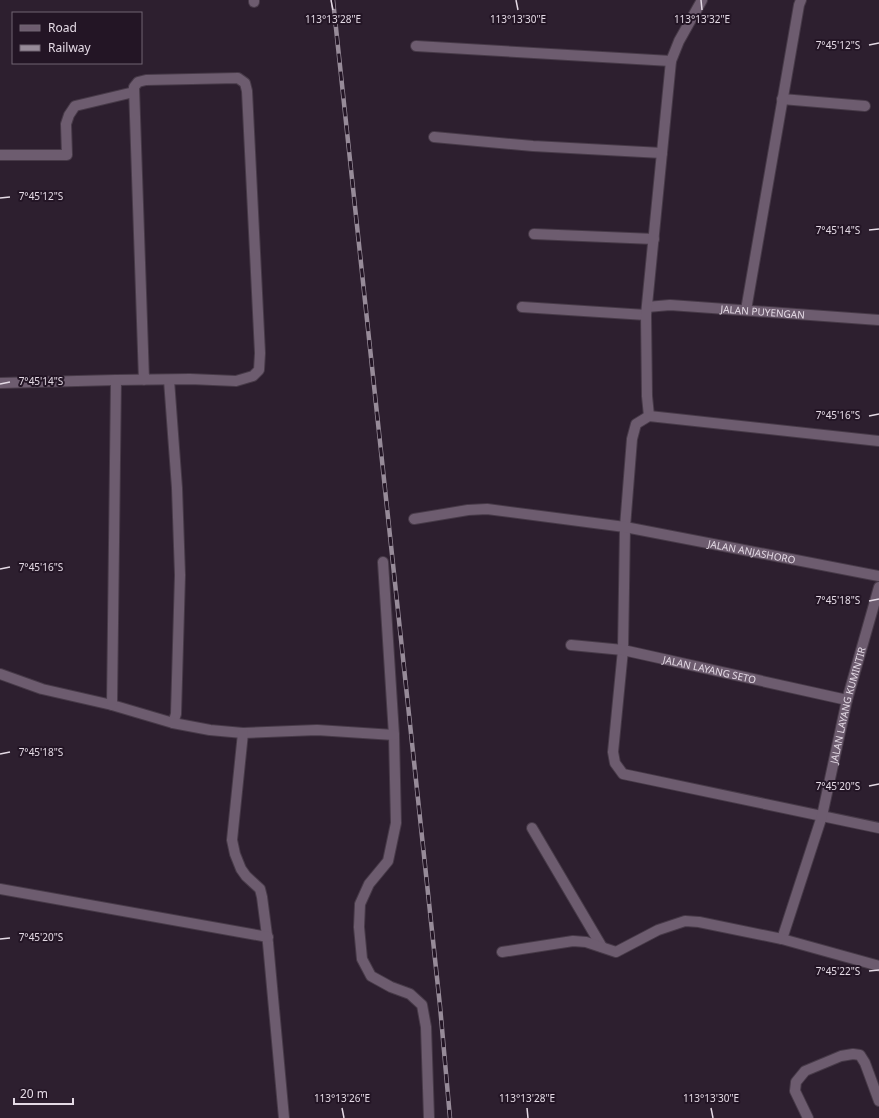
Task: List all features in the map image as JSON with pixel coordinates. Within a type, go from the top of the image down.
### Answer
[{"type":"street","points":[[649,416],[647,396],[646,311],[671,61],[679,41],[702,0]]},
{"type":"street","points":[[746,310],[782,99],[801,0]]},
{"type":"street","points":[[416,46],[671,61]]},
{"type":"street","points":[[0,383],[116,380],[236,381],[253,376],[259,370],[260,353],[247,91],[245,83],[238,78],[146,80],[138,82],[134,87],[144,380]]},
{"type":"street","points":[[0,155],[67,155],[66,124],[69,115],[75,106],[134,92]]},
{"type":"street","points":[[782,99],[865,106]]},
{"type":"street","points":[[434,137],[533,146],[662,153]]},
{"type":"street","points":[[534,234],[654,239]]},
{"type":"street","name":"JALAN PUYENGAN","points":[[522,307],[646,311],[670,304],[879,320]]},
{"type":"street","points":[[112,706],[116,380]]},
{"type":"street","points":[[168,380],[177,488],[180,575],[176,714],[173,723]]},
{"type":"street","points":[[879,441],[649,416],[636,424],[632,439],[625,527],[623,650],[613,752],[615,764],[623,774],[879,828]]},
{"type":"street","name":"JALAN ANJASHORO","points":[[414,519],[468,510],[487,509],[625,527],[879,576]]},
{"type":"street","points":[[382,562],[394,735],[396,823],[388,861],[369,884],[360,904],[359,927],[362,959],[371,976],[391,987],[410,994],[422,1005],[426,1027],[429,1118]]},
{"type":"street","name":"JALAN LAYANG KUMINTIR","points":[[782,939],[822,816],[848,700],[879,587]]},
{"type":"street","name":"JALAN LAYANG SETO","points":[[571,645],[623,650],[848,700]]},
{"type":"street","points":[[0,674],[42,689],[173,723],[210,730],[244,733],[317,730],[394,735]]},
{"type":"street","points":[[244,733],[232,840],[235,854],[241,869],[260,889],[262,897],[268,937],[284,1118]]},
{"type":"street","points":[[532,828],[602,948]]},
{"type":"street","points":[[0,889],[268,937]]},
{"type":"street","points":[[502,952],[573,942],[586,942],[616,952],[658,930],[685,921],[699,922],[782,939],[879,966]]},
{"type":"street","points":[[808,1118],[795,1091],[796,1082],[805,1071],[841,1056],[854,1054],[860,1055],[865,1063],[879,1101]]},
{"type":"railway","points":[[333,0],[440,1006],[450,1118]]}]
